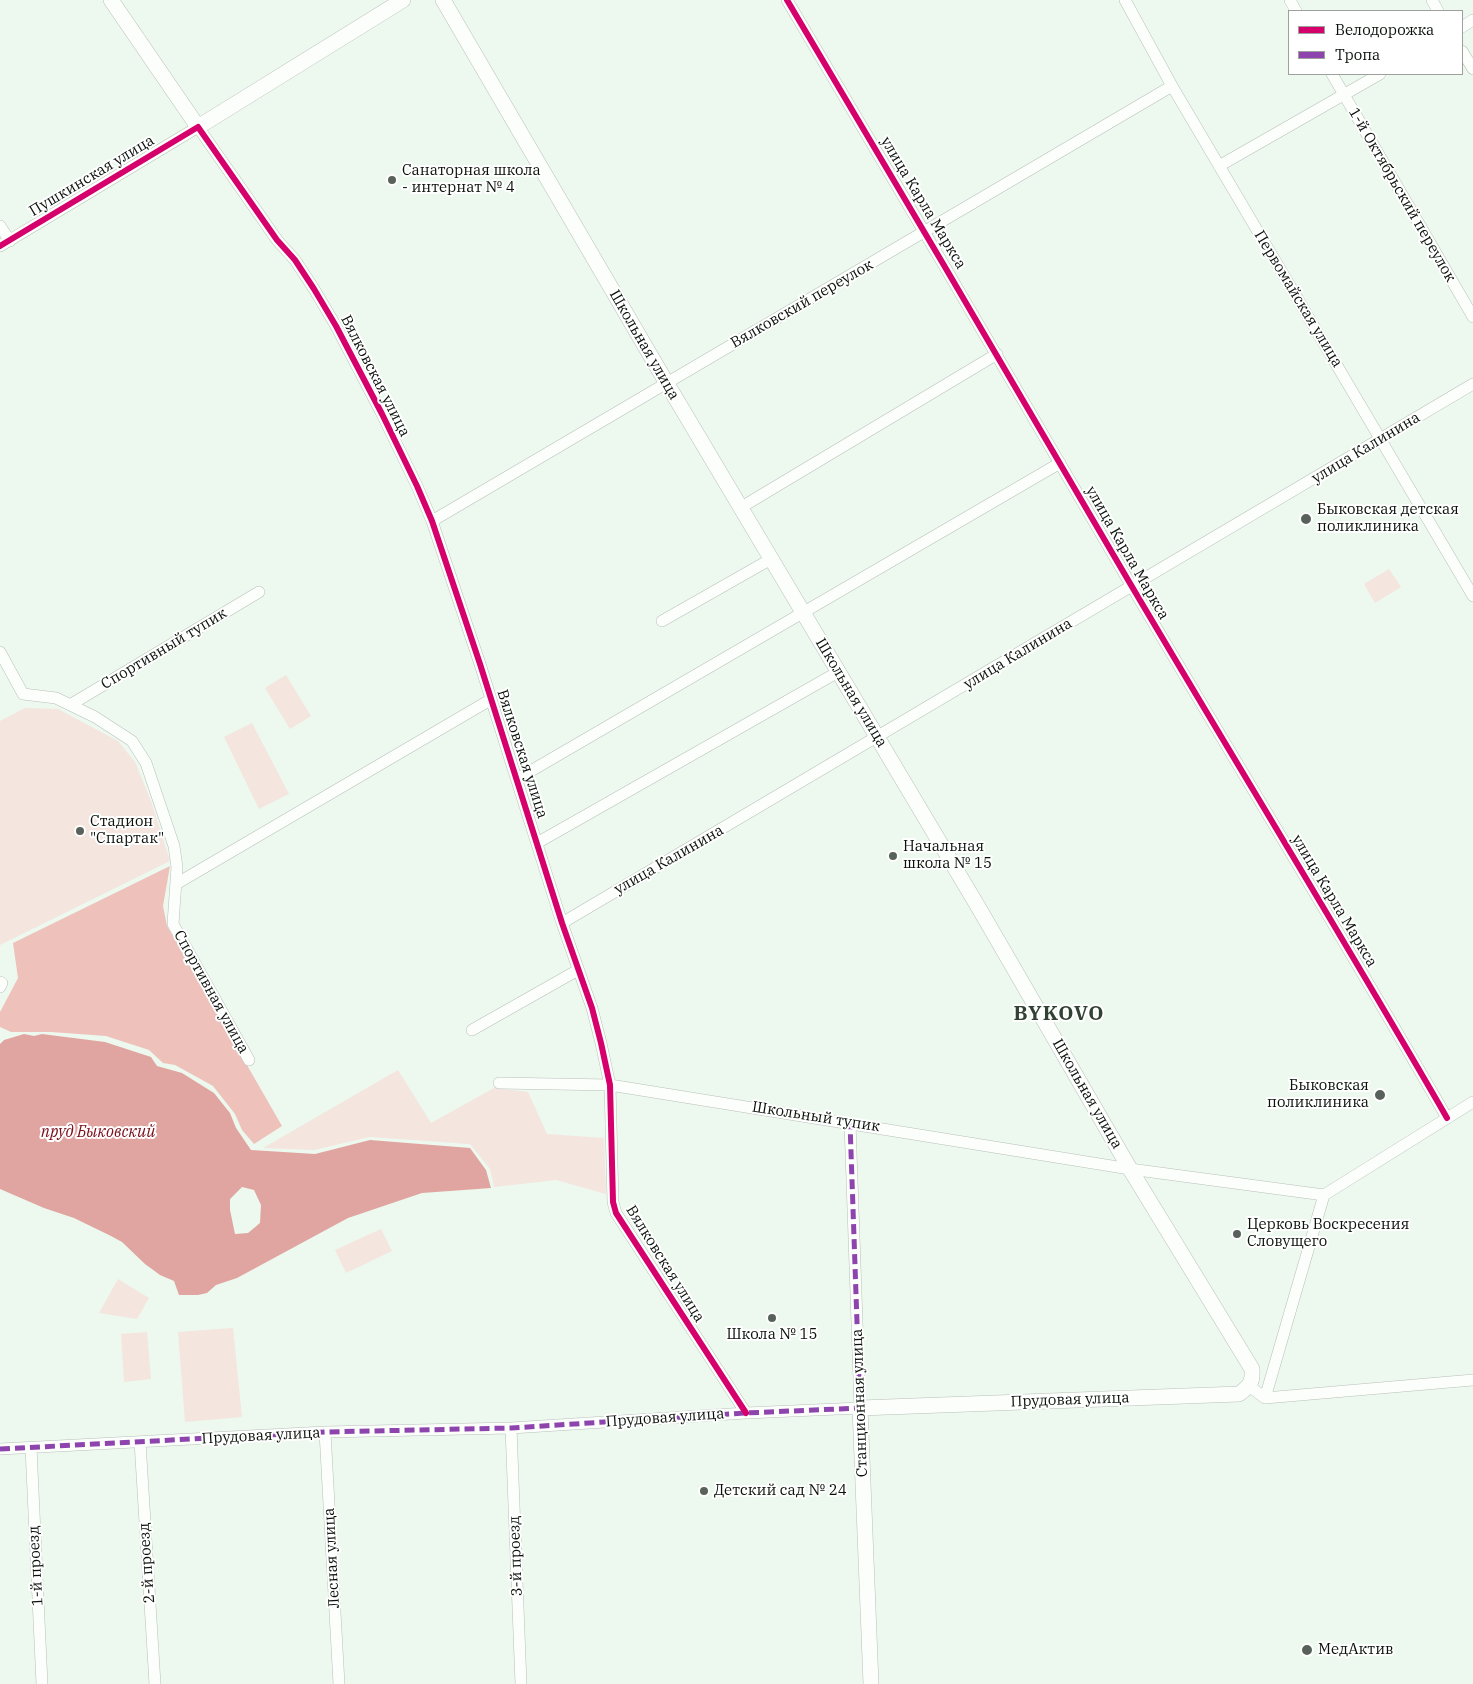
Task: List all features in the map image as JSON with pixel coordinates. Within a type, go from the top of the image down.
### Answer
[{"type":"main road","name":"Вялковская улица","points":[[111,0],[198,127]]},
{"type":"main road","name":"Пушкинская улица","points":[[198,127],[403,0]]},
{"type":"main road","name":"Школьная улица","points":[[442,0],[740,508],[980,910],[1130,1169],[1252,1369],[1252,1380],[1249,1386]]},
{"type":"main road","name":"Прудовая улица","points":[[860,1408],[1240,1394],[1249,1386]]},
{"type":"main road","name":"Станционная улица","points":[[860,1408],[871,1684]]},
{"type":"street","name":"улица Карла Маркса","points":[[787,0],[926,232],[1132,586],[1448,1118]]},
{"type":"street","name":"Первомайская улица","points":[[1125,0],[1172,86],[1473,596]]},
{"type":"street","points":[[1463,53],[1473,69]]},
{"type":"street","name":"1-й Октябрьский переулок","points":[[1333,75],[1473,317]]},
{"type":"street","points":[[1219,166],[1378,75]]},
{"type":"street","name":"Вялковский переулок","points":[[432,521],[1172,86]]},
{"type":"street","name":"Пушкинская улица","points":[[5,244],[198,127]]},
{"type":"street","name":"Вялковская улица","points":[[198,127],[278,240],[295,260],[336,326],[382,414],[432,521],[596,1025],[610,1085],[613,1202],[616,1213],[746,1412]]},
{"type":"street","points":[[0,226],[5,244]]},
{"type":"street","points":[[740,508],[996,354]]},
{"type":"street","name":"улица Калинина","points":[[562,923],[1473,384]]},
{"type":"street","points":[[517,779],[1060,463]]},
{"type":"street","points":[[662,621],[771,559]]},
{"type":"street","name":"Спортивный тупик","points":[[70,705],[259,592]]},
{"type":"street","name":"Спортивная улица","points":[[0,652],[23,694],[56,698],[95,717],[132,741],[146,763],[174,846],[177,867],[173,924],[249,1060]]},
{"type":"street","points":[[537,843],[838,672]]},
{"type":"street","points":[[176,884],[490,700]]},
{"type":"street","points":[[472,1030],[578,970]]},
{"type":"street","points":[[0,982],[2,983],[0,987]]},
{"type":"street","name":"Школьный тупик","points":[[499,1083],[610,1085],[1130,1169],[1324,1195]]},
{"type":"street","points":[[1265,1398],[1324,1195],[1473,1102]]},
{"type":"street","name":"Станционная улица","points":[[850,1123],[860,1408]]},
{"type":"street","points":[[1249,1386],[1265,1398],[1473,1380]]},
{"type":"street","name":"Прудовая улица","points":[[0,1449],[325,1432],[512,1428],[746,1412],[860,1408]]},
{"type":"street","name":"3-й проезд","points":[[512,1428],[521,1684]]},
{"type":"street","name":"Лесная улица","points":[[325,1432],[339,1684]]},
{"type":"street","name":"2-й проезд","points":[[140,1442],[155,1684]]},
{"type":"street","name":"1-й проезд","points":[[31,1448],[42,1684]]},
{"type":"shaded area","points":[[1389,569],[1401,587],[1375,603],[1364,584]]},
{"type":"shaded area","points":[[286,675],[311,716],[290,729],[265,688]]},
{"type":"shaded area","name":"Стадион \"Спартак\"","points":[[25,708],[58,709],[118,741],[135,762],[151,801],[170,861],[0,945],[0,721]]},
{"type":"shaded area","points":[[252,723],[289,794],[259,809],[224,737]]},
{"type":"shaded area","points":[[170,866],[163,906],[167,926],[282,1126],[254,1144],[242,1130],[235,1114],[213,1086],[175,1065],[163,1063],[149,1050],[106,1036],[51,1032],[11,1032],[0,1027],[0,1012],[18,978],[13,943]]},
{"type":"shaded area","points":[[398,1070],[431,1123],[494,1088],[528,1092],[547,1134],[604,1138],[606,1194],[556,1180],[494,1187],[490,1169],[470,1144],[370,1137],[314,1150],[263,1148]]},
{"type":"shaded area","points":[[381,1229],[392,1251],[346,1273],[335,1250]]},
{"type":"shaded area","points":[[118,1279],[149,1298],[137,1319],[99,1313]]},
{"type":"shaded area","points":[[233,1328],[242,1417],[185,1422],[178,1332]]},
{"type":"shaded area","points":[[147,1332],[151,1379],[124,1382],[121,1334]]},
{"type":"water","name":"пруд Быковский","points":[[24,1034],[34,1036],[42,1034],[105,1042],[151,1057],[157,1066],[182,1073],[214,1093],[230,1113],[236,1128],[251,1150],[315,1154],[370,1140],[470,1148],[486,1170],[491,1188],[422,1193],[348,1218],[237,1278],[216,1285],[207,1293],[179,1295],[174,1281],[160,1275],[145,1264],[122,1242],[74,1218],[44,1208],[0,1189],[0,1044],[4,1040]],"holes":[[[242,1187],[254,1190],[261,1205],[260,1223],[248,1233],[235,1234],[230,1210],[230,1199]]]},
{"type":"marked path","points":[[0,1449],[325,1432],[511,1428],[746,1413],[860,1408],[850,1123]]},
{"type":"cycle path","points":[[787,0],[1447,1118]]},
{"type":"cycle path","points":[[0,246],[198,127],[277,240],[295,260],[314,289],[336,326],[417,486],[432,521],[480,664],[562,923],[592,1008],[601,1043],[610,1085],[613,1202],[616,1213],[746,1413]]},
{"type":"place","name":"Санаторная школа - интернат № 4","points":[[392,180]]},
{"type":"place","name":"Быковская детская поликлиника","points":[[1306,519]]},
{"type":"place","name":"Стадион \"Спартак\"","points":[[80,831]]},
{"type":"place","name":"Начальная школа № 15","points":[[893,856]]},
{"type":"place","name":"Быковская поликлиника","points":[[1380,1095]]},
{"type":"place","name":"Церковь Воскресения Словущего","points":[[1237,1234]]},
{"type":"place","name":"Школа № 15","points":[[772,1318]]},
{"type":"place","name":"Детский сад № 24","points":[[704,1491]]},
{"type":"place","name":"МедАктив","points":[[1307,1650]]},
{"type":"district","name":"BYKOVO","points":[[1059,1014]]}]
